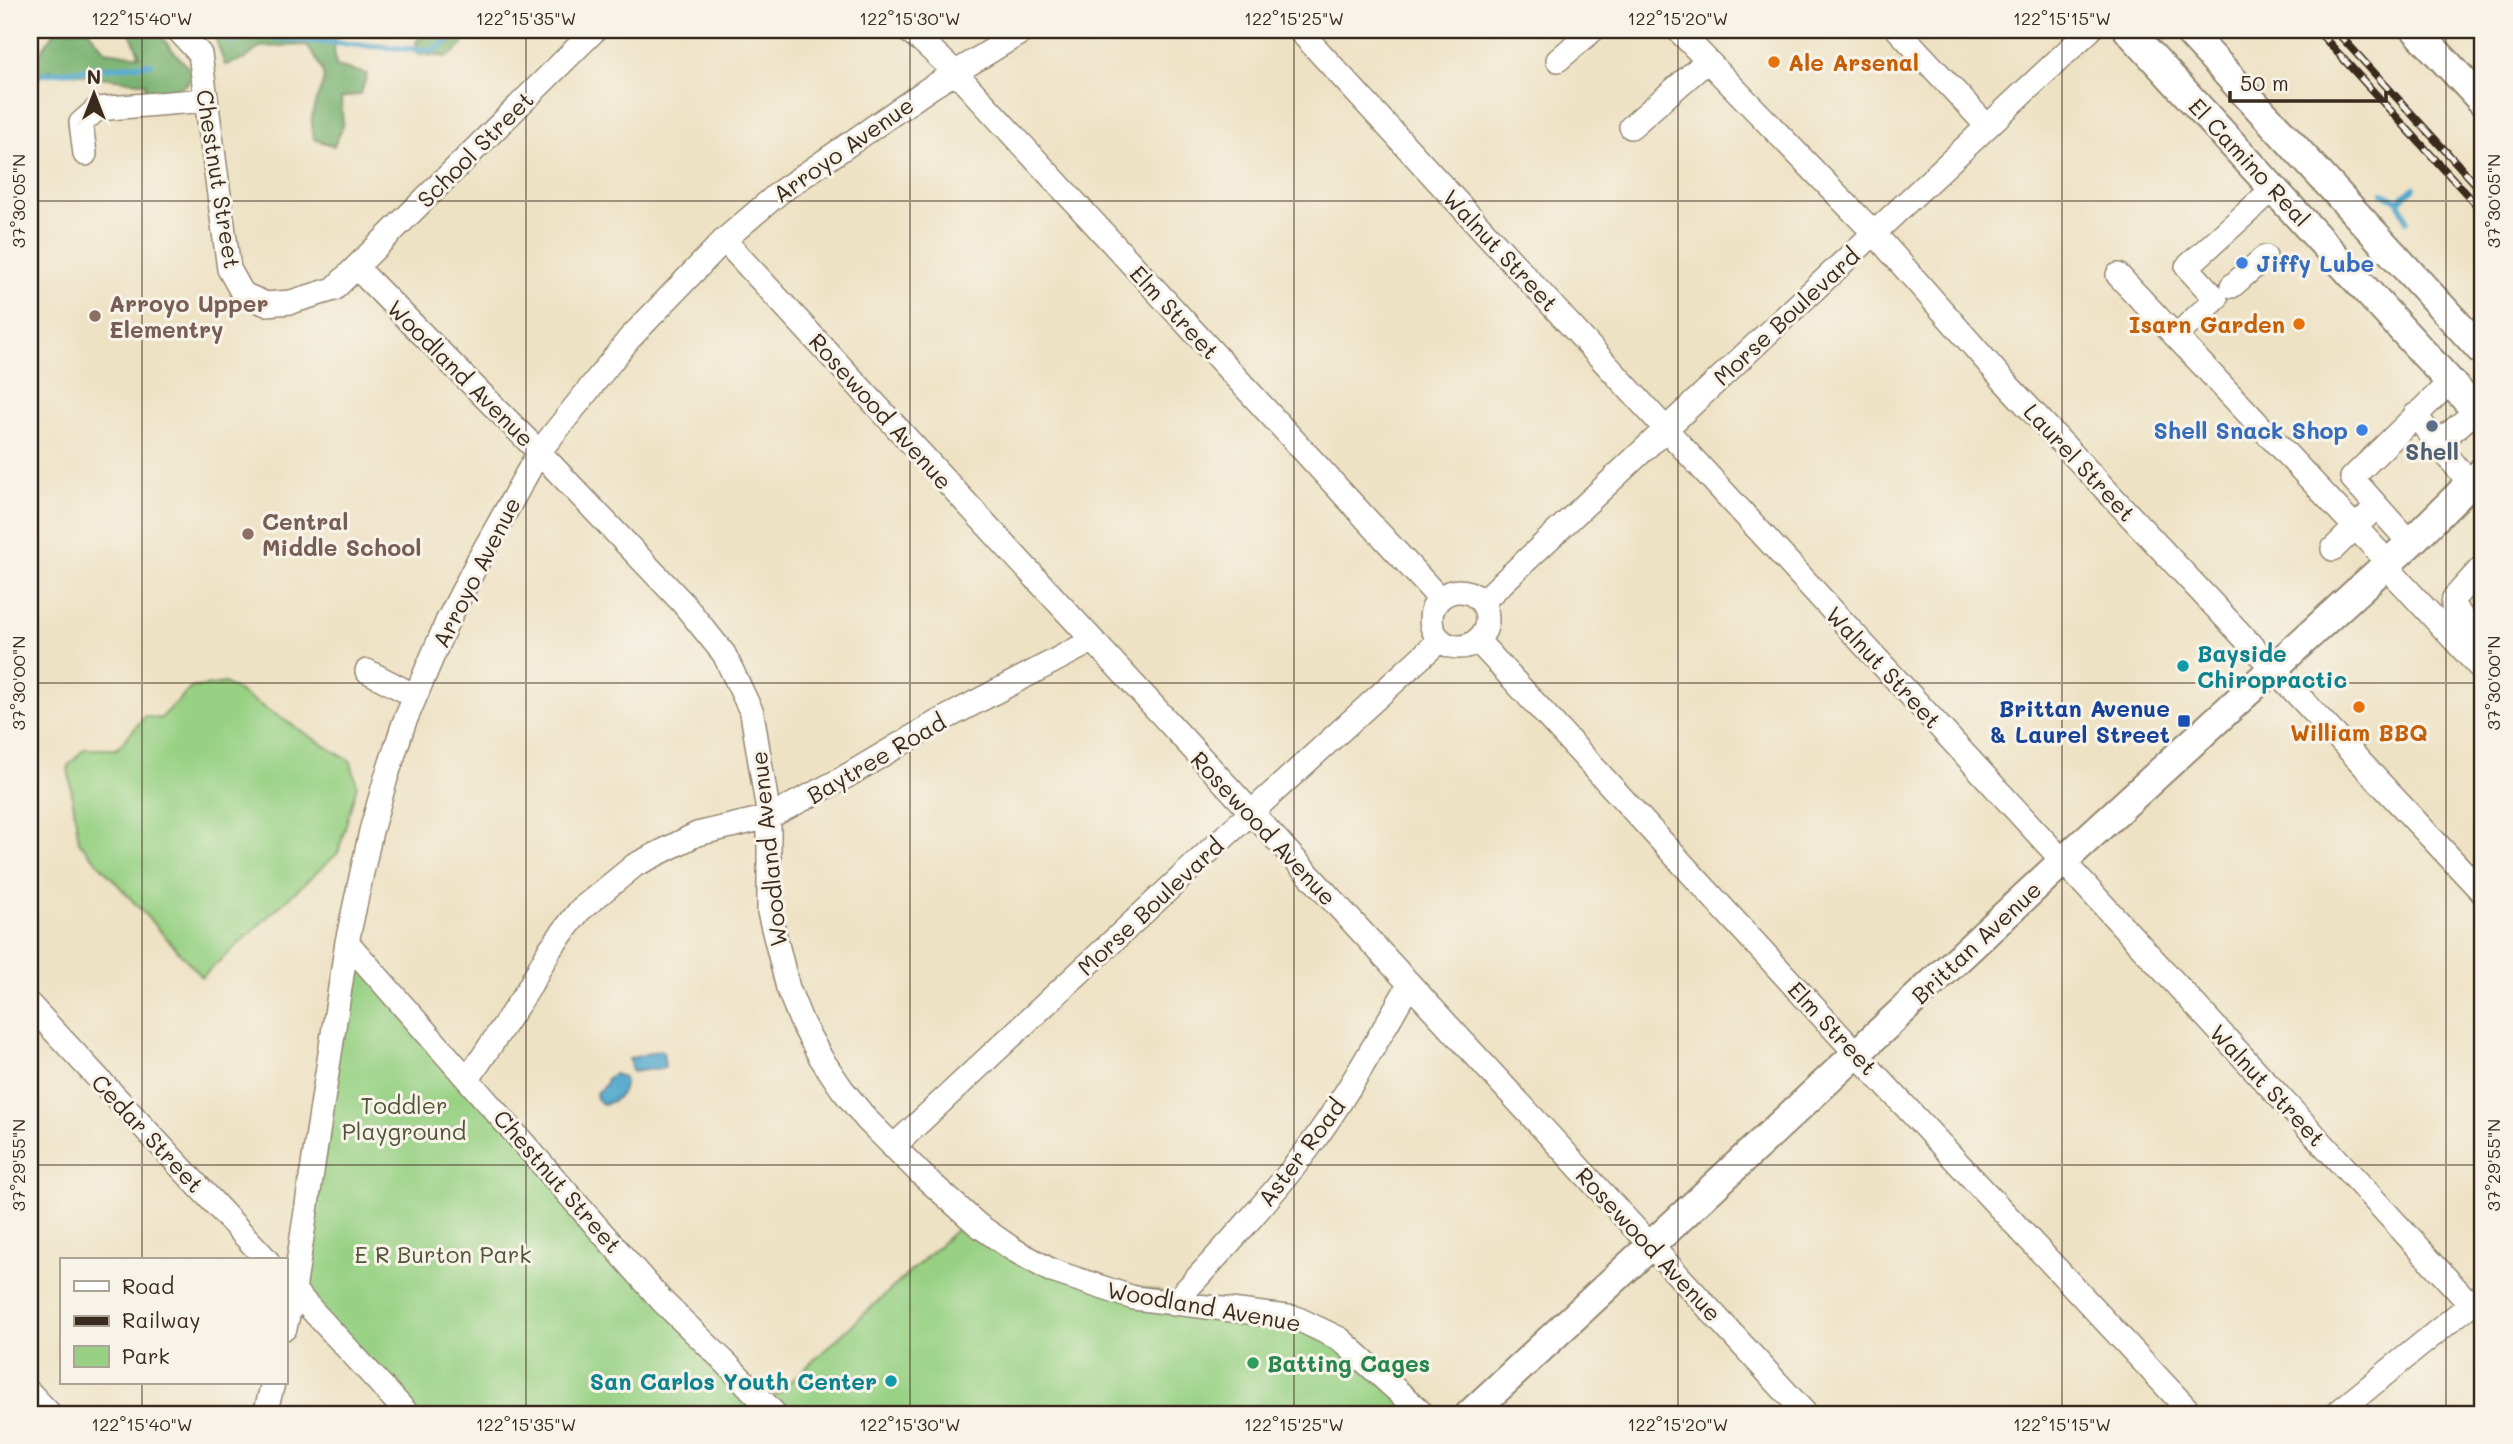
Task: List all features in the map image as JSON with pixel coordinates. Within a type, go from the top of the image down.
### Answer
[{"type":"main road","name":"El Camino Real","points":[[2128,30],[2480,415]]},
{"type":"main road","name":"El Camino Real","points":[[2187,30],[2483,352]]},
{"type":"main road","points":[[2416,30],[2483,102]]},
{"type":"main road","name":"Brittan Avenue","points":[[1470,1414],[2477,478]]},
{"type":"street","name":"School Street","points":[[356,267],[594,30]]},
{"type":"street","name":"Elm Street","points":[[907,30],[955,72],[1439,598]]},
{"type":"street","name":"Arroyo Avenue","points":[[287,1311],[347,942],[371,831],[415,696],[467,582],[539,452],[629,339],[724,240],[780,192],[839,149],[955,72],[1025,30]]},
{"type":"street","name":"Walnut Street","points":[[1299,30],[2063,862],[2477,1299]]},
{"type":"street","points":[[1559,60],[1593,30]]},
{"type":"street","name":"Laurel Street","points":[[1678,30],[1875,234],[2004,381],[2483,893]]},
{"type":"street","points":[[1898,30],[1987,126]]},
{"type":"street","name":"Morse Boulevard","points":[[1482,602],[2090,30]]},
{"type":"street","name":"Chestnut Street","points":[[182,31],[200,54],[229,269],[243,294],[266,304],[291,302],[334,289],[356,267]]},
{"type":"street","points":[[1632,127],[1707,61]]},
{"type":"street","points":[[85,154],[80,123],[97,109],[206,100]]},
{"type":"street","points":[[2176,336],[2216,299],[2187,267],[2274,188]]},
{"type":"street","name":"Rosewood Avenue","points":[[724,240],[1805,1414]]},
{"type":"street","points":[[2232,286],[2265,257]]},
{"type":"street","name":"Woodland Avenue","points":[[356,267],[539,452],[682,602],[724,654],[752,713],[769,817],[769,912],[788,988],[802,1023],[821,1058],[850,1099],[893,1147],[978,1225],[1014,1250],[1052,1271],[1134,1298],[1296,1318],[1340,1339],[1423,1414]]},
{"type":"street","points":[[2118,275],[2355,527],[2483,671]]},
{"type":"street","points":[[2410,542],[2352,478],[2450,382]]},
{"type":"street","points":[[2415,415],[2438,443],[2477,478]]},
{"type":"street","points":[[2438,443],[2480,415]]},
{"type":"street","points":[[2333,549],[2377,506]]},
{"type":"street","points":[[2483,566],[2454,598],[2452,606],[2483,642]]},
{"type":"street","points":[[1466,592],[1482,602],[1487,622],[1478,640],[1459,647],[1440,640],[1434,633],[1430,615],[1439,598],[1447,593],[1466,592]]},
{"type":"street","name":"Morse Boulevard","points":[[893,1147],[1440,640]]},
{"type":"street","name":"Elm Street","points":[[1478,640],[1857,1054],[2192,1414]]},
{"type":"street","name":"Baytree Road","points":[[468,1079],[527,991],[550,948],[580,910],[635,864],[697,834],[769,817],[840,780],[936,723],[1092,641]]},
{"type":"street","points":[[367,671],[415,696]]},
{"type":"street","name":"Chestnut Street","points":[[347,942],[662,1301],[768,1411]]},
{"type":"street","name":"Aster Road","points":[[1173,1304],[1251,1218],[1307,1150],[1330,1118],[1409,985]]},
{"type":"street","name":"Cedar Street","points":[[30,1005],[265,1258]]},
{"type":"street","points":[[290,1285],[408,1414]]},
{"type":"street","points":[[2336,1414],[2477,1299]]},
{"type":"street","points":[[265,1414],[273,1384]]},
{"type":"street","points":[[30,1393],[50,1414]]},
{"type":"green space","points":[[56,30],[88,30],[105,51],[140,56],[129,30],[155,30],[192,72],[187,84],[165,93],[144,97],[146,83],[48,70],[30,82],[30,53],[38,55]]},
{"type":"green space","points":[[223,30],[339,30],[336,32],[334,49],[336,66],[367,74],[361,94],[341,98],[343,126],[334,146],[314,139],[312,117],[324,75],[306,45],[260,47],[245,59],[225,65],[215,37]]},
{"type":"green space","points":[[432,30],[479,30],[466,36],[462,46],[448,57],[418,54],[416,41]]},
{"type":"green space","points":[[225,683],[351,762],[357,785],[338,853],[202,977],[79,842],[68,766],[84,749],[117,749],[145,716],[160,719],[191,688]]},
{"type":"green space","name":"E R Burton Park","points":[[347,942],[766,1404],[970,1217],[1052,1271],[1296,1318],[1423,1414],[408,1414],[294,1290]]},
{"type":"water","points":[[663,1051],[665,1068],[632,1072],[629,1059]]},
{"type":"water","points":[[614,1074],[624,1077],[622,1091],[613,1101],[603,1104],[597,1100],[596,1093],[605,1085],[607,1078]]},
{"type":"waterway","points":[[233,42],[253,36],[432,51],[465,30]]},
{"type":"waterway","points":[[30,75],[151,64]]},
{"type":"waterway","points":[[2399,201],[2414,188]]},
{"type":"waterway","points":[[2383,193],[2399,201]]},
{"type":"waterway","points":[[2399,201],[2407,222]]},
{"type":"railway","points":[[2317,30],[2483,212]]},
{"type":"railway","points":[[2335,30],[2483,192]]},
{"type":"place","name":"Ale Arsenal","points":[[1774,62]]},
{"type":"place","name":"Jiffy Lube","points":[[2242,263]]},
{"type":"place","name":"Arroyo Upper Elementry","points":[[95,316]]},
{"type":"place","name":"Isarn Garden","points":[[2299,324]]},
{"type":"place","name":"Shell","points":[[2432,426]]},
{"type":"place","name":"Shell Snack Shop","points":[[2362,430]]},
{"type":"place","name":"Central Middle School","points":[[248,534]]},
{"type":"place","name":"Bayside Chiropractic","points":[[2183,666]]},
{"type":"place","name":"William BBQ","points":[[2359,707]]},
{"type":"place","name":"Brittan Avenue & Laurel Street","points":[[2184,721]]},
{"type":"place","name":"Batting Cages","points":[[1253,1363]]},
{"type":"place","name":"San Carlos Youth Center","points":[[891,1381]]},
{"type":"park label","name":"Toddler Playground","points":[[404,1118]]}]
